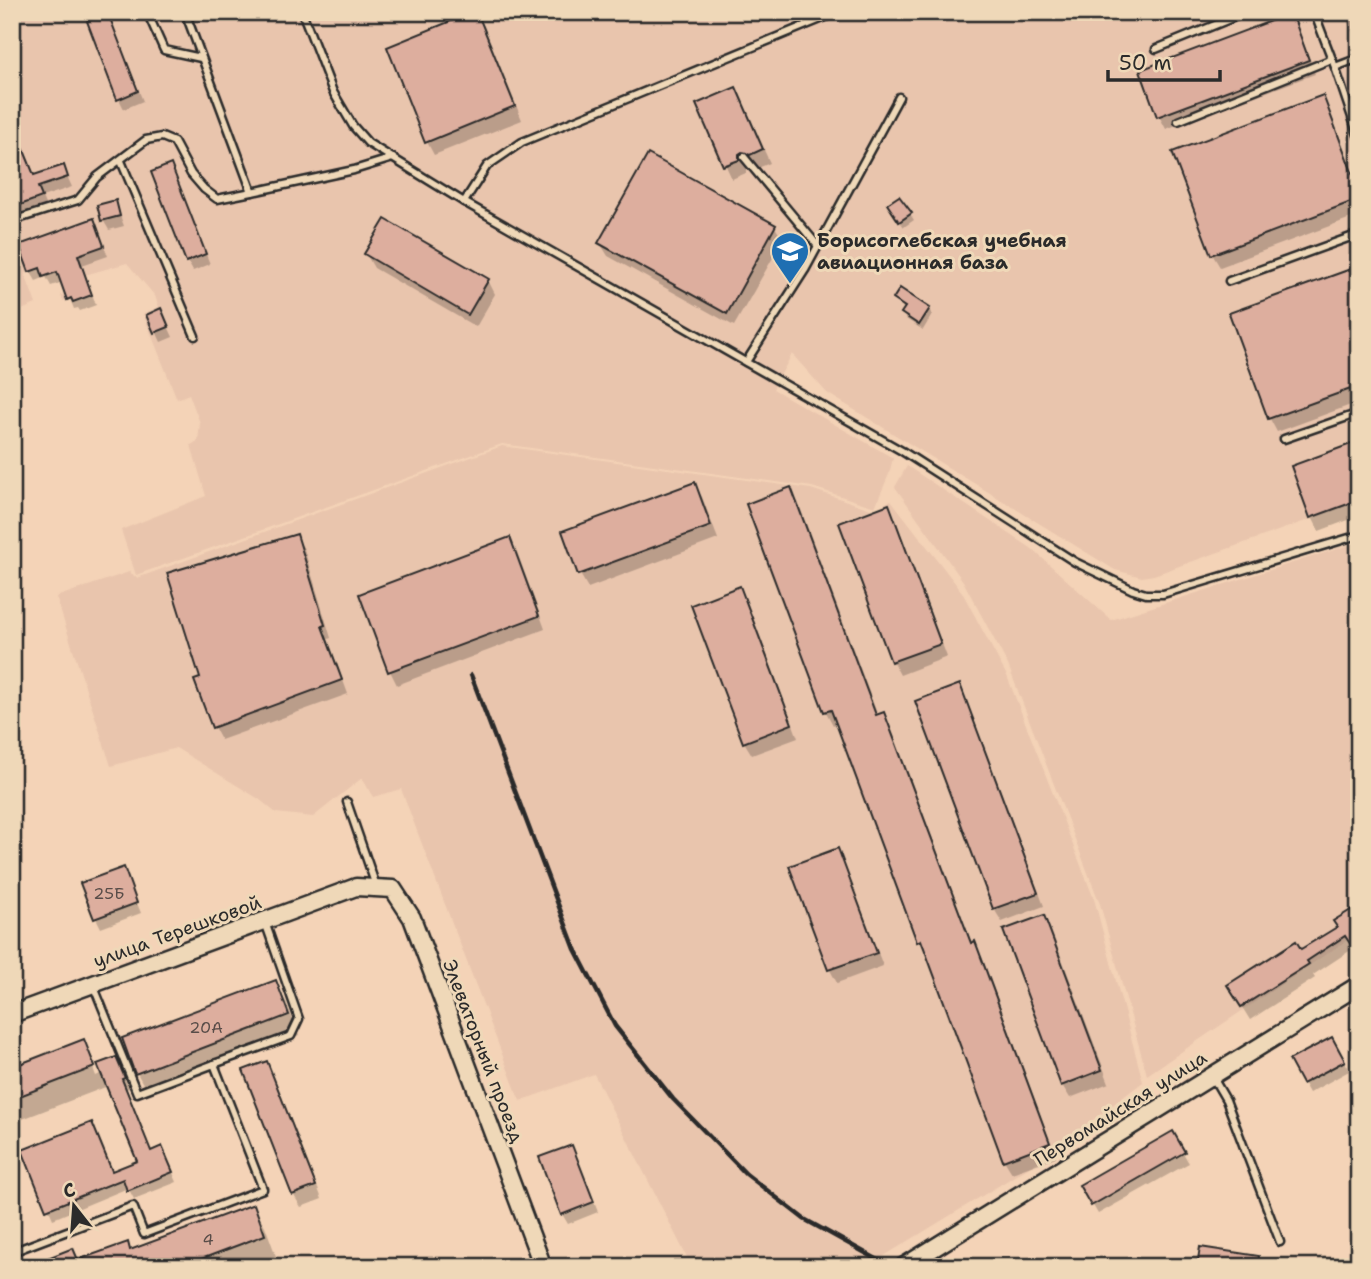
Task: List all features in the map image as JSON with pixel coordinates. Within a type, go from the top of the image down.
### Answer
[{"type":"street","name":"Элеваторный проезд","points":[[356,887],[393,889],[412,918],[543,1267]]},
{"type":"street","name":"улица Терешковой","points":[[12,1014],[356,887]]},
{"type":"street","name":"Первомайская улица","points":[[903,1267],[1359,985]]},
{"type":"lane","points":[[148,12],[164,50],[201,58]]},
{"type":"lane","points":[[186,12],[251,192]]},
{"type":"lane","points":[[302,12],[333,92],[353,126],[368,143],[464,202],[902,450],[1075,562],[1146,594],[1163,594],[1359,535]]},
{"type":"lane","points":[[464,202],[487,166],[522,142],[838,12]]},
{"type":"lane","points":[[1156,49],[1247,12]]},
{"type":"lane","points":[[1314,12],[1359,138]]},
{"type":"lane","points":[[1335,67],[1359,58]]},
{"type":"lane","points":[[1178,121],[1332,59]]},
{"type":"lane","points":[[746,362],[818,246],[899,97]]},
{"type":"lane","points":[[12,221],[78,200],[97,177],[146,140],[162,137],[174,142],[191,174],[204,189],[217,198],[354,170],[393,158]]},
{"type":"lane","points":[[744,157],[818,246]]},
{"type":"lane","points":[[121,161],[195,336]]},
{"type":"lane","points":[[1229,281],[1359,234]]},
{"type":"lane","points":[[1284,439],[1359,413]]},
{"type":"lane","points":[[347,802],[377,888]]},
{"type":"lane","points":[[93,984],[137,1093],[291,1036],[299,1019],[264,920]]},
{"type":"lane","points":[[12,1252],[133,1206],[144,1234],[263,1189],[214,1064]]},
{"type":"lane","points":[[1212,1076],[1226,1100],[1280,1242]]},
{"type":"shaded area","name":"Борисоглебская учебная авиационная база","points":[[12,12],[1359,12],[1359,502],[1154,575],[1142,577],[1115,570],[827,393],[792,354],[773,389],[893,458],[875,507],[812,487],[502,444],[136,575],[121,530],[206,496],[191,445],[198,441],[200,423],[189,394],[177,399],[143,314],[159,307],[155,296],[127,263],[85,275],[92,295],[73,302],[71,299],[63,301],[61,295],[65,294],[60,271],[43,277],[40,268],[25,274],[36,304],[12,314]]},
{"type":"shaded area","points":[[502,446],[811,489],[874,510],[891,500],[962,592],[1007,676],[1094,899],[1143,1082],[1036,1163],[866,1267],[692,1267],[594,1074],[520,1101],[401,789],[373,797],[362,778],[313,817],[276,813],[259,799],[176,748],[111,766],[56,597],[129,572],[137,578]]},
{"type":"shaded area","points":[[907,466],[1031,548],[1111,620],[1359,542],[1359,932],[1147,1075],[1100,904],[1008,665],[963,581],[895,487]]},
{"type":"building","points":[[477,12],[515,106],[425,143],[387,47]]},
{"type":"building","points":[[108,13],[138,91],[117,100],[87,21]]},
{"type":"building","points":[[1292,13],[1309,60],[1157,117],[1140,70]]},
{"type":"building","points":[[736,87],[763,149],[750,155],[742,152],[739,154],[739,160],[723,166],[696,104]]},
{"type":"building","points":[[1323,95],[1359,191],[1359,199],[1211,255],[1172,152]]},
{"type":"building","points":[[12,121],[34,175],[64,165],[68,177],[38,187],[42,197],[12,208]]},
{"type":"building","points":[[648,154],[776,225],[727,314],[598,243]]},
{"type":"building","points":[[171,164],[206,254],[186,262],[151,172]]},
{"type":"building","points":[[899,196],[912,213],[899,222],[887,204]]},
{"type":"building","points":[[116,200],[120,216],[101,221],[97,205]]},
{"type":"building","points":[[94,218],[104,246],[78,255],[92,295],[73,302],[71,298],[67,300],[57,272],[43,277],[40,268],[29,272],[19,245]]},
{"type":"building","points":[[385,219],[489,279],[468,315],[364,254]]},
{"type":"building","points":[[1359,266],[1359,386],[1268,419],[1229,313]]},
{"type":"building","points":[[900,288],[930,308],[919,325],[901,313],[905,307],[893,299]]},
{"type":"building","points":[[161,308],[169,327],[154,333],[146,315]]},
{"type":"building","points":[[1359,441],[1359,500],[1310,518],[1291,466]]},
{"type":"building","points":[[695,482],[711,526],[578,575],[562,531]]},
{"type":"building","points":[[791,487],[876,715],[884,712],[971,943],[975,941],[1050,1143],[1003,1161],[921,940],[917,942],[831,710],[824,712],[746,504]]},
{"type":"building","points":[[889,504],[941,644],[891,662],[839,523]]},
{"type":"building","points":[[297,534],[325,625],[322,626],[342,680],[212,728],[194,680],[200,678],[167,573]]},
{"type":"building","points":[[510,537],[539,616],[388,672],[359,594]]},
{"type":"building","points":[[740,586],[792,724],[743,743],[691,605]]},
{"type":"building","points":[[960,684],[1038,893],[993,909],[915,701]]},
{"type":"building","points":[[838,848],[877,953],[828,970],[789,866]]},
{"type":"building","points":[[124,867],[137,903],[94,919],[80,883]]},
{"type":"building","points":[[1359,905],[1359,940],[1351,945],[1345,936],[1307,961],[1309,964],[1241,1007],[1227,985],[1296,941],[1301,949],[1337,927],[1333,921]]},
{"type":"building","points":[[1044,915],[1102,1070],[1061,1086],[1003,930]]},
{"type":"building","points":[[276,980],[289,1015],[135,1074],[122,1038]]},
{"type":"building","points":[[1332,1037],[1345,1061],[1302,1084],[1289,1060]]},
{"type":"building","points":[[84,1039],[95,1067],[12,1099],[12,1067]]},
{"type":"building","points":[[116,1057],[151,1151],[162,1146],[173,1172],[127,1191],[123,1179],[46,1210],[22,1150],[92,1122],[112,1171],[137,1161],[97,1064]]},
{"type":"building","points":[[267,1061],[316,1186],[292,1195],[243,1070]]},
{"type":"building","points":[[1173,1131],[1185,1152],[1091,1206],[1079,1185]]},
{"type":"building","points":[[572,1145],[594,1202],[561,1215],[539,1157]]},
{"type":"building","points":[[254,1204],[265,1235],[180,1267],[25,1267],[73,1248],[78,1260],[128,1242],[130,1250]]},
{"type":"building","points":[[1200,1247],[1259,1256],[1258,1267],[1197,1267]]},
{"type":"railway","points":[[471,675],[575,949],[615,1026],[673,1099],[746,1174],[804,1219],[891,1267]]},
{"type":"place","name":"Борисоглебская учебная авиационная база","points":[[790,285]]}]
